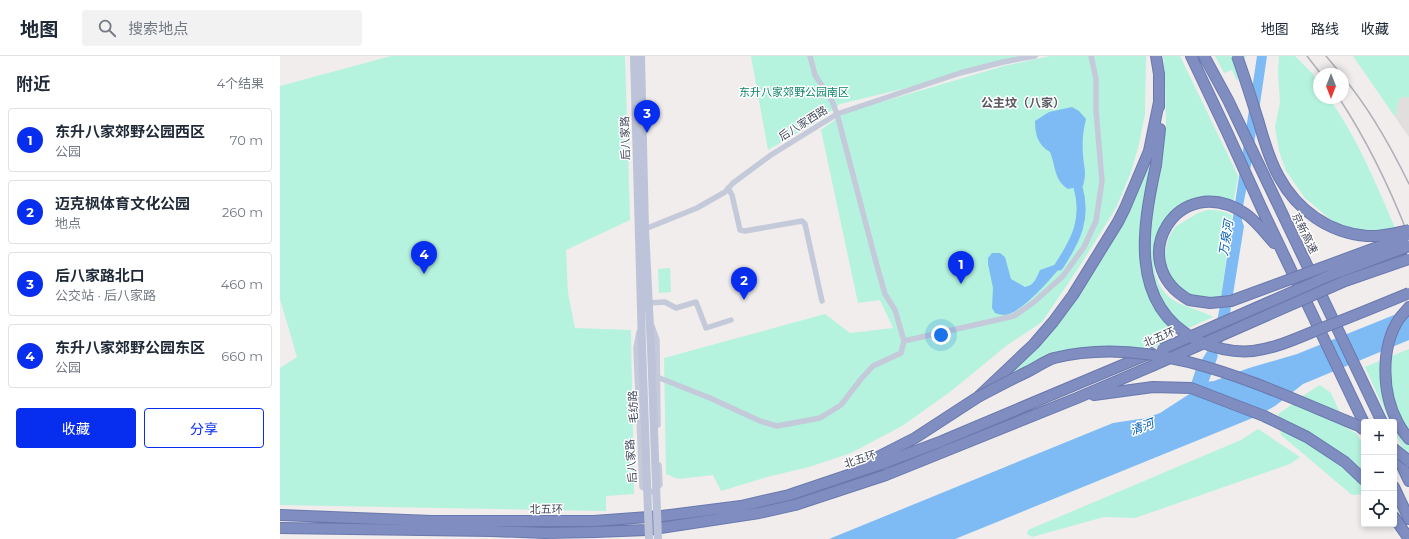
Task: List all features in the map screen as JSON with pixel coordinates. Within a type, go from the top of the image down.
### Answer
[{"type":"highway","points":[[1156,56],[1159,74],[1160,128],[1144,242],[1145,264],[1154,296],[1173,324],[1188,335],[1203,343],[1239,351],[1253,351],[1271,348],[1294,340],[1409,293]]},
{"type":"highway","points":[[1191,56],[1362,419]]},
{"type":"highway","name":"京新高速","points":[[1204,56],[1228,100],[1381,419]]},
{"type":"highway","points":[[1237,56],[1264,140],[1276,171],[1289,193],[1300,206],[1320,221],[1347,232],[1367,236],[1390,234],[1409,230]]},
{"type":"highway","points":[[978,397],[1034,344],[1066,304],[1118,222],[1141,171],[1152,139],[1159,102]]},
{"type":"highway","points":[[1283,254],[1256,223],[1246,214],[1235,208],[1216,202],[1200,202],[1180,210],[1168,224],[1161,240],[1159,258],[1164,276],[1174,290],[1189,300],[1210,303],[1231,301],[1409,235]]},
{"type":"highway","name":"北五环","points":[[280,515],[432,520],[594,521],[662,516],[741,506],[789,495],[881,464],[942,441],[1162,349],[1331,274],[1409,246]]},
{"type":"highway","points":[[280,528],[545,533],[647,530],[758,513],[795,505],[886,475],[1152,366],[1345,281],[1409,259]]},
{"type":"highway","points":[[1409,308],[1399,320],[1391,336],[1385,360],[1389,400],[1398,423],[1409,439]]},
{"type":"highway","points":[[831,480],[916,438],[978,397],[1052,359],[1099,351],[1136,352],[1220,370],[1361,428]]},
{"type":"highway","points":[[1076,398],[1118,390],[1152,387],[1191,388],[1264,416],[1307,437],[1345,462],[1361,477]]},
{"type":"highway","points":[[1397,451],[1409,460]]},
{"type":"highway","points":[[1397,455],[1409,481]]},
{"type":"highway","points":[[1396,491],[1409,519]]},
{"type":"highway","points":[[1397,521],[1409,539]]},
{"type":"main road","name":"后八家路","points":[[634,56],[646,347]]},
{"type":"main road","name":"后八家路","points":[[641,56],[648,303],[645,316]]},
{"type":"main road","name":"毛纺路","points":[[646,347],[649,539]]},
{"type":"main road","name":"毛纺路","points":[[646,347],[658,539]]},
{"type":"street","points":[[657,377],[710,398],[760,421],[777,426],[820,418],[841,406],[861,379],[873,366],[901,353],[904,341],[895,310],[885,294],[836,114],[832,101],[815,75],[810,56]]},
{"type":"street","name":"后八家西路","points":[[645,229],[697,208],[725,192],[732,183],[771,155],[836,114],[960,73],[1003,62],[1035,56]]},
{"type":"street","points":[[904,341],[1014,316],[1034,302],[1063,276],[1084,247],[1096,221],[1102,181],[1096,111],[1096,79],[1090,56]]},
{"type":"street","points":[[728,188],[732,195],[740,230],[745,231],[802,221],[805,224],[822,301]]},
{"type":"street","points":[[648,303],[665,302],[676,308],[696,302],[706,328],[731,320]]},
{"type":"street","name":"后八家路","points":[[645,316],[657,340],[660,485],[652,492],[642,487],[636,348],[645,316]]},
{"type":"shaded area","points":[[1409,97],[1409,137],[1395,117],[1399,98]]},
{"type":"green space","points":[[391,56],[625,56],[630,220],[566,250],[568,293],[575,328],[631,330],[634,494],[606,496],[606,511],[280,505],[280,368],[297,357],[280,299],[280,86]]},
{"type":"green space","name":"东升八家郊野公园南区","points":[[751,56],[1040,56],[840,104],[816,122],[768,150]]},
{"type":"green space","points":[[1050,56],[1146,56],[1145,114],[1139,144],[1131,172],[1116,208],[1042,322],[1006,346],[950,392],[902,426],[851,453],[809,467],[767,477],[721,491],[713,475],[678,479],[666,474],[664,358],[825,314],[850,333],[893,328],[880,300],[858,303],[821,130],[844,113],[1004,66]]},
{"type":"green space","points":[[1163,56],[1180,56],[1238,176],[1233,205],[1205,197],[1188,200],[1177,207],[1167,218],[1160,231],[1156,245],[1154,259],[1160,287],[1169,297],[1174,300],[1213,317],[1161,340],[1162,344],[1146,350],[1086,348],[1039,360],[1010,374],[1068,310],[1113,239],[1141,184],[1166,128],[1165,73]]},
{"type":"green space","points":[[1215,56],[1246,56],[1237,81],[1232,70],[1224,73]]},
{"type":"green space","points":[[1279,56],[1295,56],[1312,73],[1313,104],[1333,104],[1339,113],[1357,145],[1395,228],[1368,232],[1338,226],[1305,198],[1286,171],[1279,151],[1275,127],[1280,103],[1278,73]]},
{"type":"green space","points":[[1353,56],[1409,56],[1409,97],[1399,98],[1395,117]]},
{"type":"green space","points":[[1208,210],[1220,211],[1232,215],[1221,298],[1206,299],[1195,298],[1177,288],[1166,265],[1165,253],[1168,239],[1175,227],[1198,213]]},
{"type":"green space","points":[[670,268],[671,292],[659,293],[658,269]]},
{"type":"green space","points":[[1409,349],[1409,462],[1397,436],[1397,419],[1389,419],[1365,367]]},
{"type":"green space","points":[[1320,385],[1331,393],[1347,428],[1357,434],[1361,441],[1361,494],[1352,495],[1281,435],[1278,414]]},
{"type":"green space","points":[[1258,429],[1300,457],[1290,464],[1135,518],[1104,517],[1032,537],[1027,534],[1028,530],[1241,440]]},
{"type":"water","name":"清河","points":[[1257,56],[1267,56],[1251,165],[1243,206],[1242,221],[1244,226],[1230,313],[1222,345],[1204,378],[1205,382],[1214,381],[1249,368],[1297,354],[1409,309],[1409,340],[1303,384],[1275,406],[1255,417],[955,539],[829,539],[1113,423],[1146,418],[1160,413],[1191,393],[1191,384],[1196,369],[1213,342],[1219,311]]},
{"type":"water","points":[[1072,107],[1079,111],[1086,119],[1083,132],[1085,173],[1083,186],[1068,189],[1060,182],[1050,152],[1040,143],[1038,139],[1035,121],[1049,112]]},
{"type":"water","points":[[992,253],[1000,253],[1005,257],[1011,279],[1025,287],[1033,283],[1040,270],[1057,264],[1059,266],[1058,270],[1048,282],[1019,309],[1005,315],[1001,315],[995,313],[992,308],[993,288],[988,258]]},
{"type":"waterway","points":[[1059,266],[1075,238],[1078,229],[1081,209],[1078,187]]},
{"type":"waterway","name":"万泉河","points":[[1203,389],[1215,356]]},
{"type":"railway","points":[[1307,56],[1316,68]]},
{"type":"railway","points":[[1326,56],[1336,68]]},
{"type":"railway","points":[[1349,84],[1379,129],[1409,184]]},
{"type":"railway","points":[[1343,104],[1360,131],[1378,166],[1409,237]]},
{"type":"place","name":"后八家路北口","points":[[647,133]]},
{"type":"place","name":"东升八家郊野公园东区","points":[[424,274]]},
{"type":"place","name":"东升八家郊野公园西区","points":[[961,284]]},
{"type":"place","name":"迈克枫体育文化公园","points":[[744,300]]},
{"type":"district","name":"公主坟（八家）","points":[[1023,103]]}]
